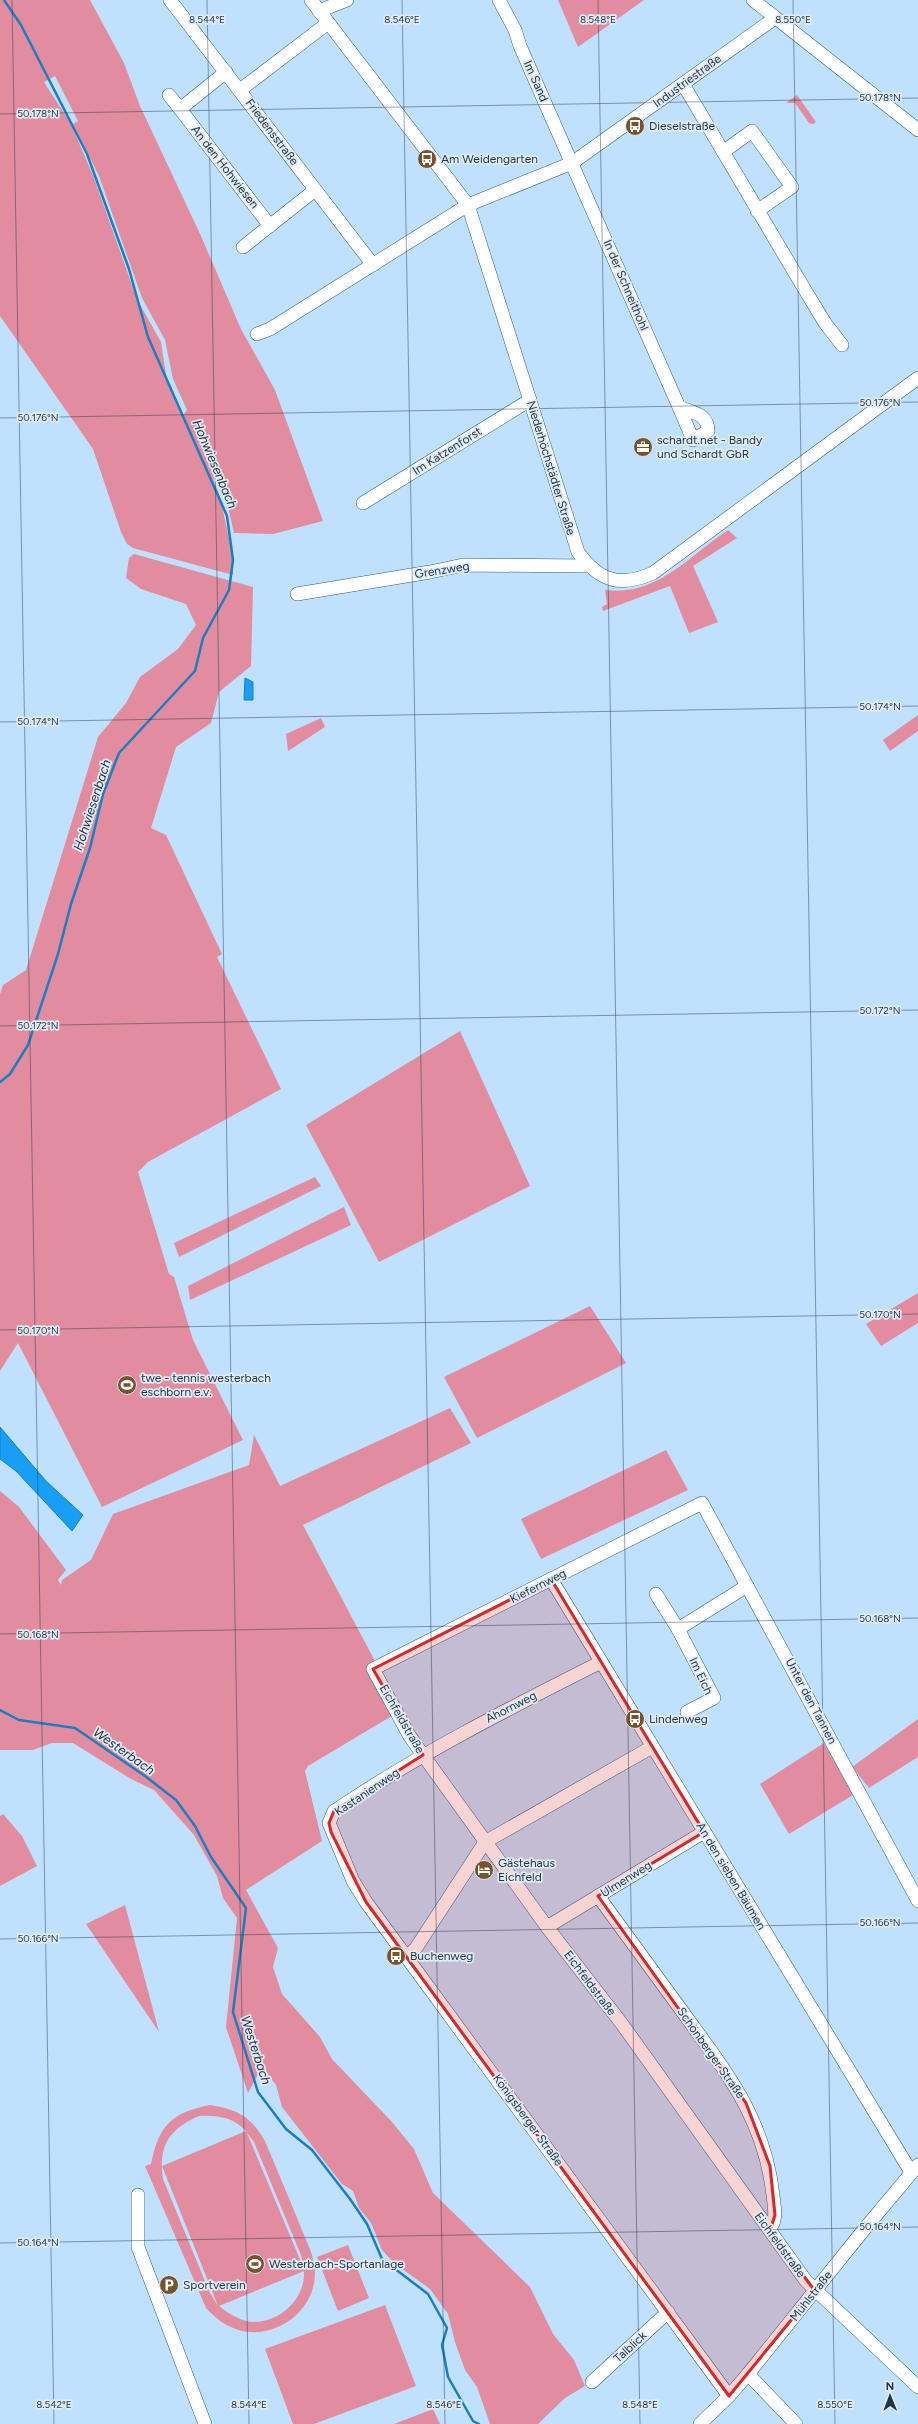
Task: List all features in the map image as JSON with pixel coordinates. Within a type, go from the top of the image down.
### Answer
[{"type":"street","name":"Friedensstraße","points":[[170,0],[373,264]]},
{"type":"street","name":"Niederhöchstädter Straße","points":[[311,0],[468,205],[578,552],[588,566],[598,574],[612,580],[638,580],[653,573],[918,378]]},
{"type":"street","points":[[320,11],[347,0]]},
{"type":"street","name":"Im Sand","points":[[499,0],[516,30],[520,46],[572,163]]},
{"type":"street","points":[[753,0],[918,130]]},
{"type":"street","name":"Industriestraße","points":[[468,205],[572,163],[775,18]]},
{"type":"street","points":[[240,90],[328,23]]},
{"type":"street","points":[[180,109],[226,72]]},
{"type":"street","points":[[683,84],[757,211],[825,323],[842,345]]},
{"type":"street","name":"An den Hohwiesen","points":[[169,94],[270,226]]},
{"type":"street","points":[[722,152],[752,131],[792,187],[757,211]]},
{"type":"street","name":"In der Schneithohl","points":[[572,163],[679,407]]},
{"type":"street","points":[[243,246],[315,190]]},
{"type":"street","points":[[256,334],[270,329],[468,205]]},
{"type":"street","name":"Im Katzenforst","points":[[363,503],[530,400]]},
{"type":"street","name":"Grenzweg","points":[[298,594],[430,572],[462,565],[588,566]]},
{"type":"street","name":"Kiefernweg","points":[[373,1669],[702,1503]]},
{"type":"street","name":"Unter den Tannen","points":[[702,1503],[918,1901]]},
{"type":"street","name":"An den sieben Bäumen","points":[[551,1579],[704,1832],[915,2172]]},
{"type":"street","points":[[678,1629],[747,1586]]},
{"type":"street","name":"Im Eich","points":[[656,1594],[678,1629],[714,1698],[687,1712]]},
{"type":"street","name":"Ahornweg","points":[[423,1755],[485,1721],[601,1662]]},
{"type":"street","name":"Eichfeldstraße","points":[[373,1669],[409,1735],[423,1755],[547,1927],[622,2024],[815,2291],[918,2387]]},
{"type":"street","points":[[408,1956],[416,1948],[485,1842],[652,1747]]},
{"type":"street","name":"Kastanienweg","points":[[334,1839],[330,1823],[334,1811],[423,1755]]},
{"type":"street","name":"Ulmenweg","points":[[547,1927],[704,1832]]},
{"type":"street","name":"Königsberger Straße","points":[[334,1839],[353,1880],[366,1902],[408,1956],[729,2396]]},
{"type":"street","name":"Schönberger Straße","points":[[598,1896],[714,2055],[746,2102],[759,2130],[770,2166],[775,2214],[772,2226],[769,2229]]},
{"type":"street","name":"Mühlstraße","points":[[700,2424],[729,2396],[748,2374],[815,2291],[915,2172]]},
{"type":"street","points":[[138,2195],[138,2247],[205,2424]]},
{"type":"street","name":"Talblick","points":[[592,2382],[668,2312]]},
{"type":"street","points":[[748,2374],[796,2424]]},
{"type":"highlighted area","points":[[551,1579],[704,1832],[598,1896],[746,2103],[770,2166],[775,2215],[770,2231],[815,2291],[729,2396],[366,1902],[331,1832],[329,1823],[334,1811],[423,1755],[373,1669]]},
{"type":"shaded area","points":[[0,0],[90,0],[124,63],[140,106],[201,236],[241,329],[275,390],[323,521],[273,534],[234,533],[225,494],[219,479],[213,479],[220,497],[233,557],[233,575],[133,548],[127,544],[121,532],[93,449],[0,316]],"holes":[[[55,76],[78,121],[73,124],[99,176],[142,298],[165,340],[173,379],[187,410],[183,415],[167,381],[161,342],[137,299],[94,178],[71,124],[44,82]]]},
{"type":"shaded area","points":[[558,0],[644,0],[578,47]]},
{"type":"shaded area","points":[[797,95],[816,122],[813,124],[809,123],[795,103],[786,103]]},
{"type":"shaded area","points":[[728,530],[737,538],[693,566],[718,622],[689,633],[670,586],[603,611],[602,607],[607,604],[605,590],[623,590],[640,587],[656,581],[671,572]]},
{"type":"shaded area","points":[[134,554],[253,587],[251,666],[219,692],[211,723],[176,747],[151,828],[166,835],[222,954],[217,957],[281,1089],[148,1162],[138,1172],[169,1274],[174,1277],[193,1340],[243,1440],[102,1507],[18,1343],[0,1371],[0,994],[3,985],[26,970],[98,737],[126,703],[140,677],[178,649],[196,625],[186,604],[141,589],[126,578],[129,558]]},
{"type":"shaded area","points":[[918,715],[918,731],[890,751],[883,740]]},
{"type":"shaded area","points":[[321,718],[325,727],[288,751],[286,734]]},
{"type":"shaded area","points":[[460,1031],[530,1186],[379,1262],[306,1125]]},
{"type":"shaded area","points":[[315,1177],[321,1186],[179,1257],[174,1243]]},
{"type":"shaded area","points":[[344,1207],[351,1225],[190,1300],[188,1286]]},
{"type":"shaded area","points":[[918,1293],[918,1323],[881,1346],[866,1324]]},
{"type":"shaded area","points":[[590,1306],[626,1363],[477,1438],[444,1377]]},
{"type":"shaded area","points":[[450,1408],[471,1443],[303,1525],[381,1670],[400,1711],[308,1766],[305,1771],[322,1841],[246,1890],[278,1948],[273,1967],[282,1994],[320,2037],[332,2059],[392,2122],[414,2149],[433,2193],[530,2287],[553,2334],[574,2360],[585,2386],[565,2398],[538,2424],[490,2424],[477,2387],[465,2370],[455,2342],[448,2314],[430,2289],[394,2263],[382,2250],[371,2223],[359,2208],[353,2191],[342,2184],[282,2107],[276,2085],[262,2067],[248,2093],[226,2027],[237,1918],[223,1898],[217,1876],[194,1835],[154,1790],[131,1779],[73,1743],[52,1743],[33,1750],[0,1750],[0,1491],[19,1507],[66,1570],[58,1580],[61,1585],[62,1580],[91,1560],[113,1514],[249,1465],[254,1435],[280,1486]]},
{"type":"shaded area","points":[[666,1450],[688,1490],[541,1559],[521,1519]]},
{"type":"shaded area","points":[[918,1719],[918,1757],[869,1788],[852,1767]]},
{"type":"shaded area","points":[[824,1743],[853,1795],[789,1834],[760,1784]]},
{"type":"shaded area","points":[[3,1814],[22,1836],[37,1866],[0,1886],[0,1816]]},
{"type":"shaded area","points":[[125,1905],[159,2032],[86,1924]]},
{"type":"shaded area","points":[[210,2105],[229,2109],[249,2120],[260,2132],[265,2141],[311,2252],[315,2275],[313,2287],[303,2307],[296,2316],[276,2328],[265,2331],[248,2332],[232,2328],[218,2319],[206,2308],[145,2166],[151,2164],[158,2139],[163,2130],[176,2117],[185,2112]],"holes":[[[199,2116],[224,2118],[236,2123],[246,2131],[162,2166],[164,2148],[173,2133],[189,2121]],[[247,2133],[254,2142],[301,2255],[304,2269]],[[162,2166],[218,2306],[209,2291],[163,2179]],[[304,2271],[300,2292],[294,2301],[287,2309],[268,2320],[257,2322],[246,2321],[232,2315],[219,2306]]]},
{"type":"shaded area","points":[[348,2245],[369,2298],[338,2311],[317,2257]]},
{"type":"shaded area","points":[[385,2305],[416,2386],[314,2424],[293,2424],[265,2349]]},
{"type":"shaded area","points":[[433,2409],[440,2424],[394,2424]]},
{"type":"water","points":[[245,678],[253,682],[253,700],[244,700]]},
{"type":"water","points":[[0,1427],[46,1481],[83,1515],[72,1531],[16,1471],[0,1459]]},
{"type":"waterway","name":"Hohwiesenbach","points":[[0,1082],[10,1074],[28,1045],[58,954],[71,904],[90,848],[103,794],[119,753],[195,671],[203,638],[229,590],[233,560],[227,516],[148,337],[129,269],[87,154],[21,25],[4,0]]},
{"type":"waterway","name":"Westerbach","points":[[0,1710],[19,1720],[75,1728],[145,1776],[176,1800],[195,1826],[211,1857],[246,1908],[233,2012],[258,2092],[286,2129],[312,2150],[350,2199],[367,2224],[382,2259],[428,2294],[447,2328],[442,2345],[448,2377],[473,2421],[479,2424]]},
{"type":"place","name":"Dieselstraße","points":[[635,126]]},
{"type":"place","name":"Am Weidengarten","points":[[427,159]]},
{"type":"place","name":"schardt.net - Bandy und Schardt GbR","points":[[643,447]]},
{"type":"place","name":"twe - tennis westerbach eschborn e.v.","points":[[127,1385]]},
{"type":"place","name":"Lindenweg","points":[[635,1719]]},
{"type":"place","name":"Gästehaus Eichfeld","points":[[484,1870]]},
{"type":"place","name":"Buchenweg","points":[[396,1956]]},
{"type":"place","name":"Westerbach-Sportanlage","points":[[255,2264]]},
{"type":"place","name":"Sportverein","points":[[169,2285]]}]
